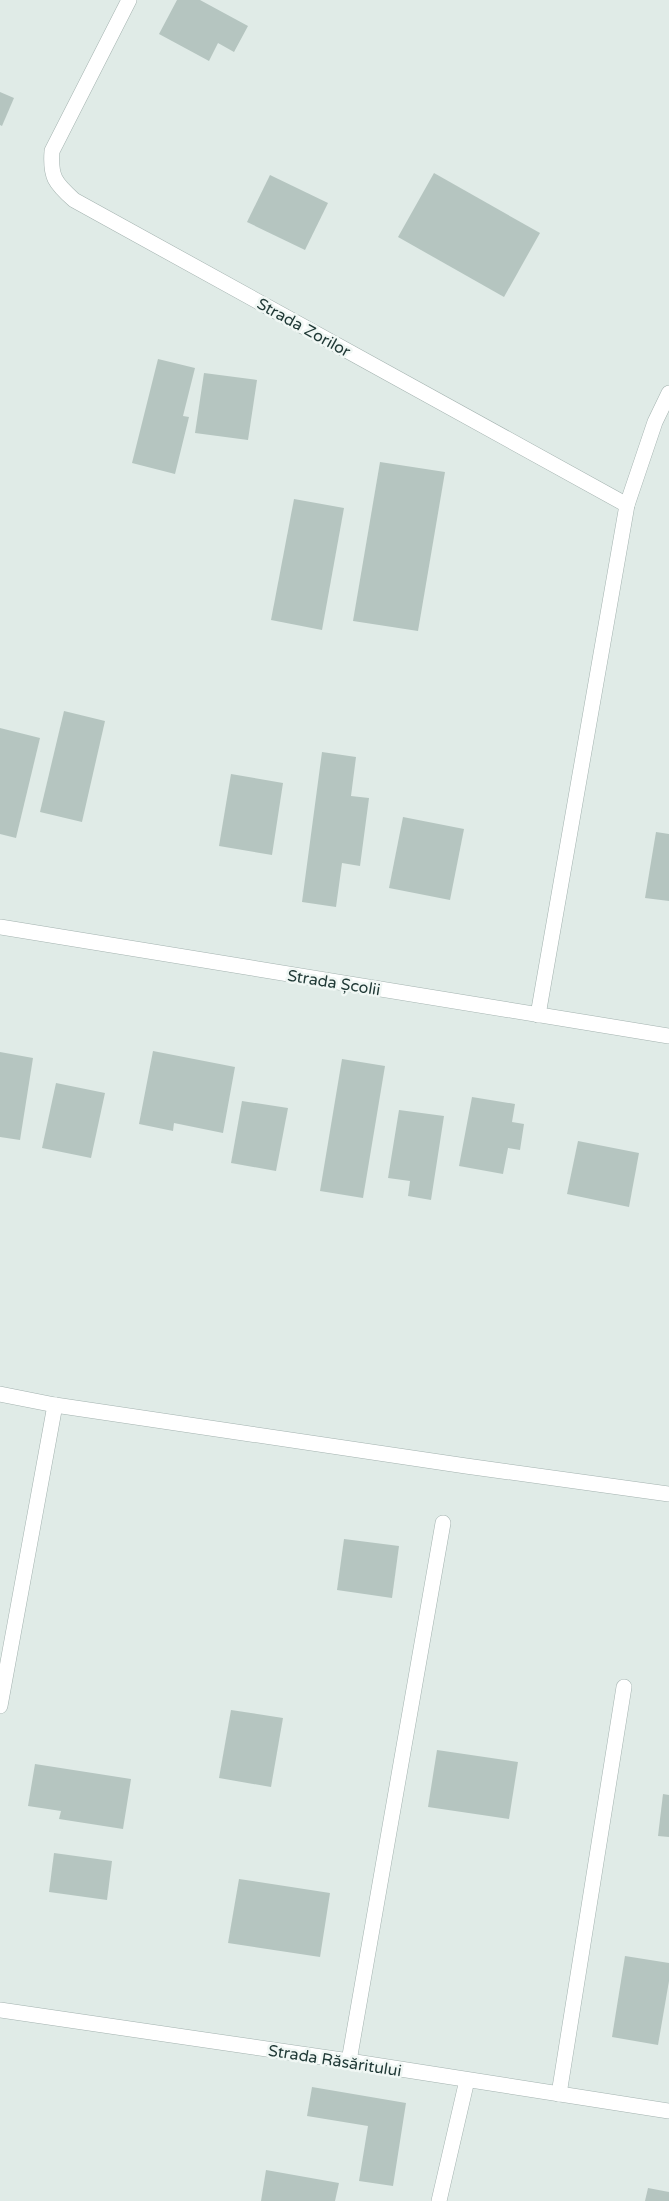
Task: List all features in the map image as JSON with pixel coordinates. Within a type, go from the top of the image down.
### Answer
[{"type":"street","name":"Strada Zorilor","points":[[129,0],[52,151],[51,170],[58,185],[74,200],[627,505]]},
{"type":"street","points":[[538,1015],[627,505],[655,422],[669,393]]},
{"type":"street","name":"Strada Școlii","points":[[0,927],[669,1036]]},
{"type":"street","points":[[0,1394],[55,1405],[669,1494]]},
{"type":"street","points":[[0,1706],[55,1405]]},
{"type":"street","points":[[349,2061],[443,1524]]},
{"type":"street","points":[[559,2094],[624,1688]]},
{"type":"street","name":"Strada Răsăritului","points":[[0,2010],[349,2061],[669,2111]]},
{"type":"street","points":[[439,2201],[467,2080]]},
{"type":"building","points":[[177,0],[200,0],[248,26],[234,52],[218,43],[209,61],[159,34]]},
{"type":"building","points":[[0,92],[14,98],[2,126],[0,125]]},
{"type":"building","points":[[434,173],[540,233],[504,297],[398,237]]},
{"type":"building","points":[[270,175],[328,203],[305,250],[247,222]]},
{"type":"building","points":[[158,359],[195,368],[183,416],[189,417],[175,474],[132,463]]},
{"type":"building","points":[[204,373],[257,380],[248,440],[195,433]]},
{"type":"building","points":[[380,462],[445,472],[418,631],[353,621]]},
{"type":"building","points":[[294,499],[344,508],[322,630],[271,620]]},
{"type":"building","points":[[64,711],[105,721],[82,822],[40,812]]},
{"type":"building","points":[[0,728],[40,738],[16,838],[0,834]]},
{"type":"building","points":[[322,752],[356,757],[351,796],[369,798],[360,866],[342,863],[336,907],[302,902]]},
{"type":"building","points":[[231,774],[283,783],[272,855],[219,846]]},
{"type":"building","points":[[403,817],[464,829],[450,900],[389,888]]},
{"type":"building","points":[[656,832],[669,834],[669,901],[645,898]]},
{"type":"building","points":[[153,1051],[235,1067],[223,1133],[174,1123],[173,1131],[139,1124]]},
{"type":"building","points":[[0,1052],[33,1058],[20,1140],[0,1137]]},
{"type":"building","points":[[342,1059],[385,1066],[363,1198],[320,1191]]},
{"type":"building","points":[[56,1083],[105,1093],[91,1158],[42,1148]]},
{"type":"building","points":[[472,1097],[515,1104],[512,1122],[524,1124],[520,1150],[508,1148],[503,1174],[459,1166]]},
{"type":"building","points":[[242,1101],[288,1108],[276,1171],[231,1163]]},
{"type":"building","points":[[399,1110],[444,1116],[431,1200],[408,1196],[410,1181],[388,1178]]},
{"type":"building","points":[[578,1141],[639,1153],[629,1207],[567,1194]]},
{"type":"building","points":[[344,1539],[399,1546],[392,1598],[337,1590]]},
{"type":"building","points":[[231,1710],[283,1718],[271,1787],[219,1778]]},
{"type":"building","points":[[437,1750],[518,1762],[509,1819],[428,1807]]},
{"type":"building","points":[[35,1764],[131,1779],[123,1829],[59,1819],[61,1811],[28,1806]]},
{"type":"building","points":[[663,1794],[669,1795],[669,1837],[658,1836]]},
{"type":"building","points":[[54,1853],[112,1861],[107,1900],[49,1892]]},
{"type":"building","points":[[239,1879],[330,1893],[320,1957],[228,1943]]},
{"type":"building","points":[[625,1956],[669,1963],[669,1981],[658,2045],[612,2037]]},
{"type":"building","points":[[312,2087],[406,2103],[393,2186],[359,2181],[368,2126],[307,2116]]},
{"type":"building","points":[[266,2170],[339,2183],[335,2201],[261,2201]]},
{"type":"building","points":[[648,2188],[669,2192],[669,2201],[645,2201]]}]
